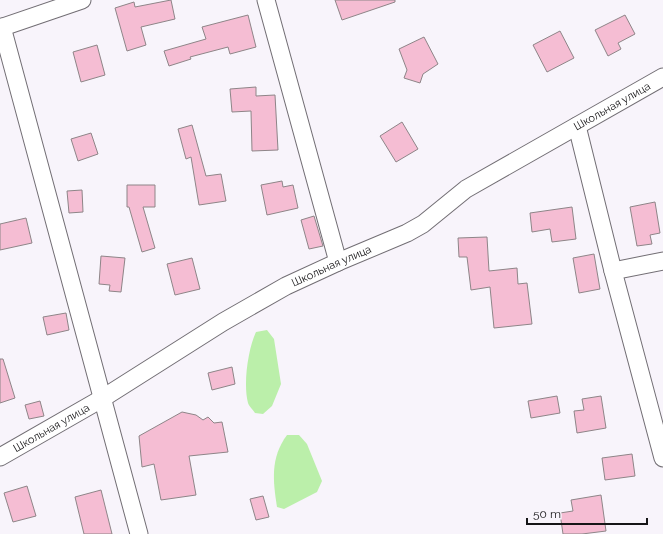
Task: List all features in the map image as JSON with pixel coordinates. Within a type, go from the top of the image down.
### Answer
[{"type":"street","points":[[82,0],[1,28],[139,534]]},
{"type":"street","points":[[266,0],[338,262]]},
{"type":"street","name":"Школьная улица","points":[[0,457],[103,398],[223,322],[286,286],[407,233],[423,224],[466,188],[663,77]]},
{"type":"street","points":[[577,126],[613,271],[663,458]]},
{"type":"street","points":[[613,271],[663,261]]},
{"type":"green space","points":[[267,330],[274,339],[281,384],[272,406],[263,414],[255,413],[249,404],[246,377],[253,339],[256,332]]},
{"type":"green space","points":[[287,435],[299,435],[307,444],[322,481],[317,492],[284,509],[277,507],[274,488],[274,470],[278,452]]},
{"type":"building","points":[[171,0],[175,19],[141,27],[146,45],[127,51],[115,8],[134,2],[135,7]]},
{"type":"building","points":[[335,0],[395,0],[395,2],[342,20]]},
{"type":"building","points":[[248,15],[256,47],[230,54],[228,47],[190,57],[191,59],[169,66],[164,51],[206,39],[202,27]]},
{"type":"building","points":[[625,15],[635,34],[618,43],[621,49],[608,56],[595,30]]},
{"type":"building","points":[[560,31],[574,58],[547,72],[533,45]]},
{"type":"building","points":[[424,37],[438,64],[423,74],[420,83],[404,78],[407,70],[399,49]]},
{"type":"building","points":[[97,45],[105,75],[81,82],[73,52]]},
{"type":"building","points":[[256,87],[256,96],[275,95],[278,150],[252,151],[251,111],[232,112],[230,89]]},
{"type":"building","points":[[402,122],[418,149],[396,162],[380,136]]},
{"type":"building","points":[[192,125],[206,176],[221,174],[226,201],[199,205],[191,157],[186,159],[178,129]]},
{"type":"building","points":[[91,133],[98,154],[78,161],[71,139]]},
{"type":"building","points":[[282,181],[283,187],[293,185],[298,208],[267,215],[261,185]]},
{"type":"building","points":[[127,185],[155,185],[155,207],[143,207],[155,248],[142,252],[129,207],[127,207]]},
{"type":"building","points":[[82,190],[83,212],[69,213],[67,191]]},
{"type":"building","points":[[655,202],[660,233],[650,235],[652,244],[637,246],[630,207]]},
{"type":"building","points":[[572,207],[576,239],[552,242],[550,229],[532,232],[530,213]]},
{"type":"building","points":[[314,216],[323,246],[309,249],[301,220]]},
{"type":"building","points":[[26,218],[32,243],[0,250],[0,224]]},
{"type":"building","points":[[487,237],[489,271],[517,268],[518,284],[527,283],[532,324],[494,328],[490,287],[471,290],[467,257],[459,257],[458,238]]},
{"type":"building","points":[[594,254],[600,289],[579,293],[573,258]]},
{"type":"building","points":[[101,256],[125,258],[121,292],[109,291],[110,285],[99,284]]},
{"type":"building","points":[[192,258],[200,289],[175,295],[167,264]]},
{"type":"building","points":[[66,313],[69,330],[47,335],[43,317]]},
{"type":"building","points":[[0,359],[3,359],[15,398],[0,403]]},
{"type":"building","points":[[232,367],[235,384],[212,390],[208,373]]},
{"type":"building","points":[[557,396],[560,413],[531,418],[528,401]]},
{"type":"building","points":[[601,396],[606,428],[577,433],[574,411],[584,410],[582,399]]},
{"type":"building","points":[[40,401],[44,416],[29,419],[25,405]]},
{"type":"building","points":[[182,412],[196,415],[203,420],[208,417],[214,423],[222,422],[228,452],[189,456],[196,495],[161,500],[154,464],[142,467],[139,436]]},
{"type":"building","points":[[632,454],[635,476],[605,480],[602,458]]},
{"type":"building","points":[[27,486],[36,516],[13,522],[4,493]]},
{"type":"building","points":[[101,490],[112,534],[84,534],[75,497]]},
{"type":"building","points":[[601,495],[606,531],[582,534],[563,534],[560,513],[573,511],[571,500]]},
{"type":"building","points":[[263,496],[269,517],[256,520],[250,499]]}]
